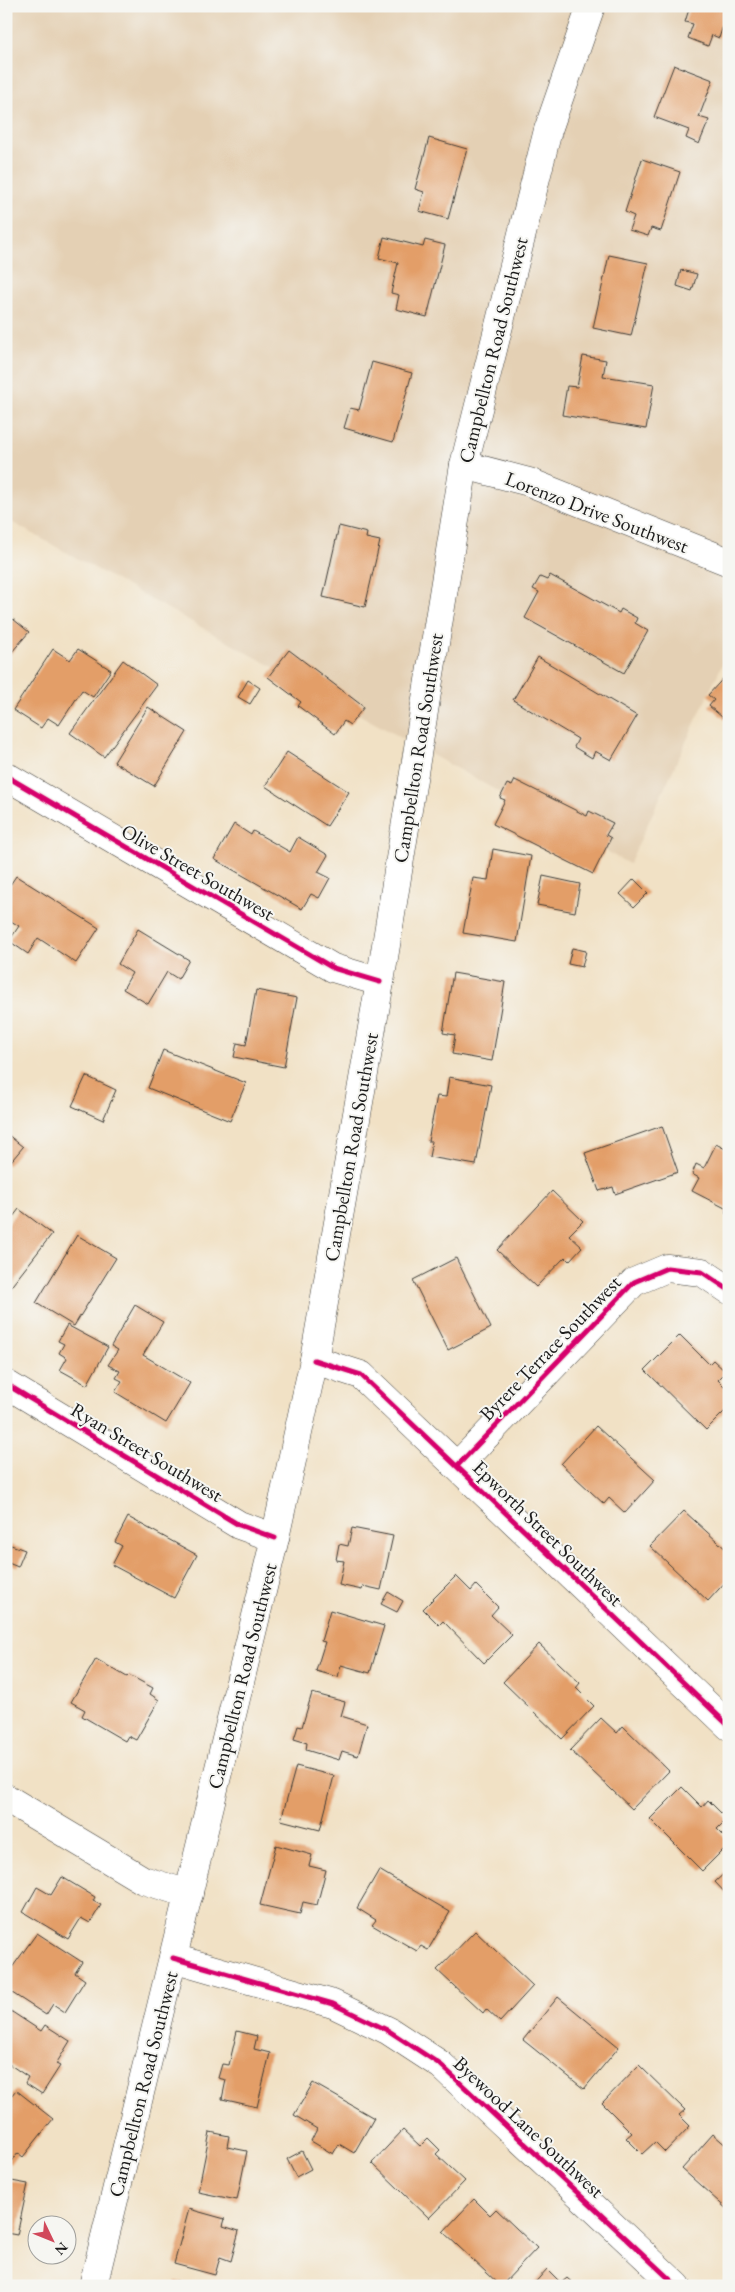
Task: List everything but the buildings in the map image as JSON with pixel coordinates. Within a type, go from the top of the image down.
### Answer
[{"type":"street","name":"Campbellton Road Southwest","points":[[93,2286],[276,1538],[314,1360],[380,982],[464,465],[548,130],[591,6]]},
{"type":"street","name":"Lorenzo Drive Southwest","points":[[464,465],[529,482],[729,562]]},
{"type":"street","name":"Olive Street Southwest","points":[[6,776],[333,968],[380,982]]},
{"type":"street","name":"Byrere Terrace Southwest","points":[[457,1466],[634,1282],[667,1268],[702,1272],[729,1290]]},
{"type":"street","name":"Epworth Street Southwest","points":[[314,1360],[360,1376],[729,1726]]},
{"type":"street","name":"Ryan Street Southwest","points":[[6,1384],[239,1525],[276,1538]]},
{"type":"street","points":[[6,1798],[143,1880],[189,1894]]},
{"type":"street","name":"Byewood Lane Southwest","points":[[173,1958],[333,2004],[389,2031],[441,2065],[677,2286]]},
{"type":"shaded area","points":[[6,6],[729,6],[729,650],[629,864],[6,519]]},
{"type":"cycle path","points":[[6,776],[333,968],[380,982]]},
{"type":"cycle path","points":[[457,1466],[634,1282],[667,1268],[702,1272],[729,1290]]},
{"type":"cycle path","points":[[314,1360],[361,1375],[729,1726]]},
{"type":"cycle path","points":[[6,1384],[239,1525],[275,1538]]},
{"type":"cycle path","points":[[173,1958],[333,2004],[389,2031],[441,2065],[677,2286]]}]
